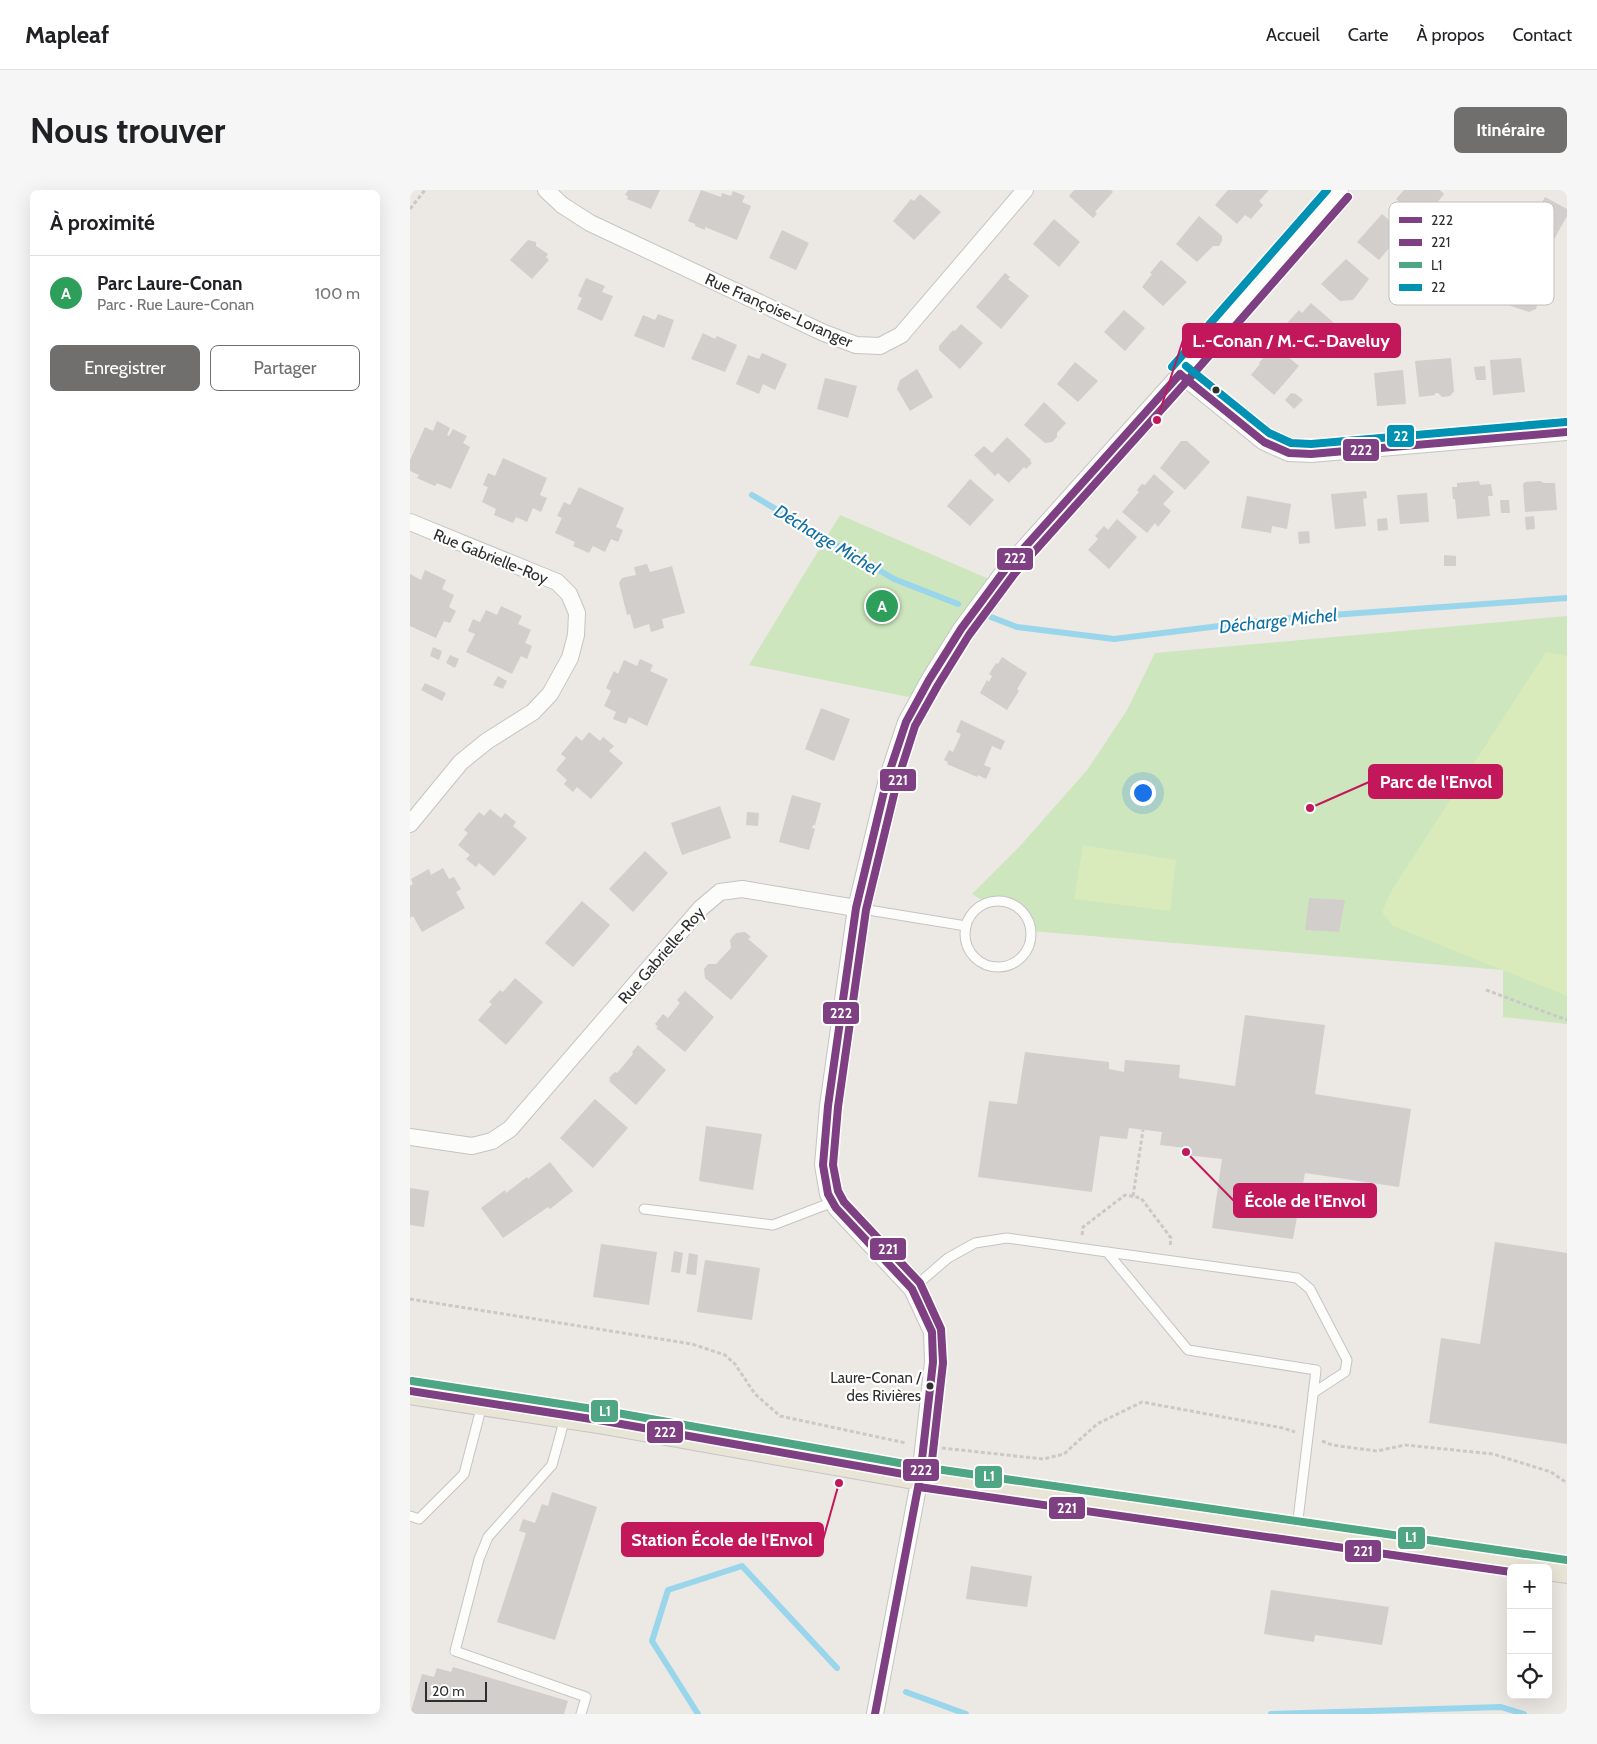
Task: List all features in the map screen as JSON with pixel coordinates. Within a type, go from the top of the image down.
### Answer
[{"type":"main road","points":[[410,1392],[566,1415],[920,1477],[1567,1570]]},
{"type":"street","name":"Rue Françoise-Loranger","points":[[546,190],[562,205],[598,227],[824,332],[856,345],[880,346],[902,334],[1025,190]]},
{"type":"street","points":[[875,1714],[920,1477],[933,1362],[932,1332],[912,1289],[836,1208],[828,1194],[823,1165],[828,1106],[856,908],[887,779],[906,722],[929,680],[961,629],[1007,567],[1180,374],[1340,190]]},
{"type":"street","points":[[1180,374],[1264,442],[1289,453],[1310,454],[1567,432]]},
{"type":"street","name":"Rue Gabrielle-Roy","points":[[410,522],[557,582],[569,594],[577,613],[576,635],[570,658],[550,694],[533,712],[487,741],[461,762],[410,824]]},
{"type":"street","name":"Rue Gabrielle-Roy","points":[[410,1137],[472,1146],[492,1141],[510,1129],[701,908],[720,892],[742,889],[856,908]]},
{"type":"lane","points":[[1004,902],[1019,908],[1026,917],[1031,931],[1028,947],[1019,960],[1003,967],[988,966],[976,958],[970,951],[967,943],[966,926],[978,908],[987,903],[1004,902]]},
{"type":"lane","name":"Rue Gabrielle-Roy","points":[[856,908],[966,926]]},
{"type":"lane","points":[[644,1209],[773,1226],[833,1202]]},
{"type":"lane","points":[[912,1289],[948,1258],[975,1243],[1007,1238],[1297,1278],[1310,1289],[1347,1360],[1345,1372],[1313,1393]]},
{"type":"lane","points":[[1107,1252],[1188,1350],[1316,1370],[1297,1531]]},
{"type":"lane","points":[[410,1516],[419,1519],[464,1474],[482,1402]]},
{"type":"lane","points":[[566,1415],[552,1465],[488,1537],[479,1559],[455,1651],[586,1697],[581,1714]]},
{"type":"path","points":[[410,208],[425,190]]},
{"type":"path","points":[[1486,990],[1567,1020]]},
{"type":"path","points":[[1133,1196],[1143,1130]]},
{"type":"path","points":[[1081,1248],[1083,1227],[1125,1195],[1133,1196],[1141,1198],[1171,1238],[1168,1260]]},
{"type":"path","points":[[410,1299],[692,1344],[711,1349],[725,1355],[735,1364],[756,1394],[780,1416],[896,1441]]},
{"type":"path","points":[[946,1448],[1043,1459],[1064,1454],[1097,1424],[1142,1402],[1284,1428],[1332,1445],[1377,1451],[1406,1445],[1493,1454],[1551,1472],[1567,1483]]},
{"type":"green space","points":[[840,515],[996,582],[919,699],[749,665]]},
{"type":"green space","points":[[1567,616],[1567,1024],[1503,1017],[1503,970],[1031,931],[1026,917],[1019,908],[1004,902],[987,903],[972,894],[1020,846],[1088,769],[1127,710],[1155,653]]},
{"type":"green space","points":[[1546,652],[1567,656],[1567,996],[1393,926],[1382,912],[1390,893]]},
{"type":"green space","points":[[1083,845],[1176,860],[1170,911],[1074,899]]},
{"type":"building","points":[[628,190],[660,190],[651,209],[627,199],[628,196],[625,195]]},
{"type":"building","points":[[701,190],[721,197],[722,193],[731,196],[733,191],[745,196],[742,202],[751,206],[737,240],[705,227],[705,230],[688,221]]},
{"type":"building","points":[[1074,190],[1111,190],[1113,192],[1095,212],[1097,214],[1093,218],[1069,196]]},
{"type":"building","points":[[1228,190],[1269,190],[1259,201],[1263,205],[1251,219],[1245,215],[1237,224],[1215,205]]},
{"type":"building","points":[[1404,190],[1440,190],[1444,194],[1438,202],[1399,202],[1396,199]]},
{"type":"building","points":[[920,194],[941,212],[914,240],[893,221],[911,199],[914,201]]},
{"type":"building","points":[[1545,197],[1567,209],[1567,216],[1554,239],[1554,202],[1542,202]]},
{"type":"building","points":[[1382,214],[1389,220],[1389,248],[1379,260],[1357,242]]},
{"type":"building","points":[[1199,216],[1222,236],[1222,241],[1219,246],[1213,246],[1197,262],[1176,244]]},
{"type":"building","points":[[1054,219],[1080,242],[1059,267],[1033,244]]},
{"type":"building","points":[[782,230],[809,243],[796,270],[769,258]]},
{"type":"building","points":[[528,240],[536,242],[536,246],[548,254],[546,257],[549,260],[532,279],[510,260]]},
{"type":"building","points":[[1346,259],[1369,279],[1353,300],[1340,301],[1321,284]]},
{"type":"building","points":[[1161,260],[1187,282],[1163,306],[1142,287],[1152,274],[1150,273]]},
{"type":"building","points":[[1005,273],[1010,277],[1008,279],[1029,296],[1001,329],[976,307]]},
{"type":"building","points":[[586,278],[605,286],[602,292],[613,296],[602,321],[577,309],[582,298],[578,296]]},
{"type":"building","points":[[1311,303],[1334,323],[1307,354],[1280,331],[1299,310],[1302,313]]},
{"type":"building","points":[[1508,305],[1537,305],[1536,309],[1529,312]]},
{"type":"building","points":[[1124,310],[1145,328],[1125,351],[1104,332]]},
{"type":"building","points":[[658,314],[674,320],[664,348],[634,336],[643,315],[655,320]]},
{"type":"building","points":[[961,324],[983,343],[960,369],[939,350],[939,346]]},
{"type":"building","points":[[703,333],[715,339],[717,336],[737,345],[725,372],[691,359]]},
{"type":"building","points":[[1274,345],[1299,366],[1274,395],[1251,375]]},
{"type":"building","points":[[762,353],[787,364],[775,390],[763,384],[759,394],[736,384],[748,355],[759,359]]},
{"type":"building","points":[[1451,358],[1454,391],[1450,396],[1442,397],[1435,393],[1435,395],[1419,397],[1415,361]]},
{"type":"building","points":[[1521,358],[1525,392],[1493,395],[1490,360]]},
{"type":"building","points":[[1075,362],[1098,381],[1078,402],[1057,384]]},
{"type":"building","points":[[1485,366],[1486,380],[1476,380],[1474,367]]},
{"type":"building","points":[[917,369],[933,397],[910,411],[897,389],[900,380]]},
{"type":"building","points":[[1403,370],[1406,404],[1377,406],[1374,373]]},
{"type":"building","points":[[825,378],[857,386],[848,418],[817,409]]},
{"type":"building","points":[[1291,393],[1296,394],[1303,400],[1294,409],[1285,400]]},
{"type":"building","points":[[1044,402],[1066,423],[1052,442],[1045,443],[1024,425]]},
{"type":"building","points":[[437,421],[450,428],[447,435],[449,436],[453,429],[467,436],[463,443],[470,447],[451,489],[437,483],[435,486],[417,478],[419,475],[410,471],[410,460],[425,427],[433,431]]},
{"type":"building","points":[[1007,437],[1032,463],[1026,469],[1024,467],[1009,483],[998,473],[995,476],[974,455],[984,446],[992,453]]},
{"type":"building","points":[[1181,441],[1187,441],[1210,462],[1185,490],[1160,468]]},
{"type":"building","points":[[503,458],[547,478],[540,495],[547,498],[541,512],[533,508],[527,522],[516,517],[513,523],[494,515],[496,509],[482,502],[488,487],[483,485],[488,473],[495,476]]},
{"type":"building","points":[[1154,474],[1174,492],[1163,504],[1171,511],[1158,527],[1155,523],[1147,533],[1122,512],[1139,492],[1137,490],[1142,484],[1145,485]]},
{"type":"building","points":[[970,479],[994,500],[970,526],[947,506]]},
{"type":"building","points":[[1479,481],[1480,485],[1491,484],[1493,496],[1488,496],[1490,516],[1457,519],[1452,487],[1457,487],[1457,483]]},
{"type":"building","points":[[1525,482],[1555,483],[1557,510],[1525,512],[1523,484]]},
{"type":"building","points":[[579,487],[624,508],[616,527],[623,530],[618,542],[611,539],[605,552],[593,546],[589,553],[573,546],[575,542],[555,533],[562,518],[557,516],[564,502],[570,505]]},
{"type":"building","points":[[1366,491],[1367,498],[1363,499],[1366,526],[1335,529],[1331,494]]},
{"type":"building","points":[[1427,493],[1429,522],[1400,524],[1397,495]]},
{"type":"building","points":[[1247,496],[1291,504],[1287,529],[1272,526],[1271,533],[1241,528]]},
{"type":"building","points":[[1500,500],[1509,500],[1510,513],[1501,513]]},
{"type":"building","points":[[1534,516],[1535,529],[1526,530],[1525,517]]},
{"type":"building","points":[[1387,518],[1388,530],[1378,531],[1377,519]]},
{"type":"building","points":[[1117,519],[1137,537],[1109,569],[1088,550],[1098,539],[1095,536],[1104,526],[1108,530]]},
{"type":"building","points":[[1309,531],[1310,543],[1299,544],[1298,532]]},
{"type":"building","points":[[1444,555],[1456,556],[1456,566],[1444,566]]},
{"type":"building","points":[[647,564],[650,572],[672,566],[685,613],[662,619],[664,628],[651,632],[649,624],[634,629],[630,614],[627,615],[619,583],[622,578],[636,575],[634,567]]},
{"type":"building","points":[[425,570],[446,580],[442,589],[454,595],[449,607],[456,611],[450,623],[444,621],[436,638],[410,626],[410,574],[421,580]]},
{"type":"building","points":[[501,606],[522,616],[518,624],[531,630],[525,643],[532,646],[527,659],[521,656],[512,674],[466,652],[475,634],[468,631],[473,619],[480,622],[486,610],[497,615]]},
{"type":"building","points":[[433,647],[442,651],[439,660],[430,656]]},
{"type":"building","points":[[450,655],[459,659],[455,668],[446,663]]},
{"type":"building","points":[[1002,657],[1027,673],[1017,689],[1019,691],[1007,710],[980,693],[987,680],[989,682],[992,676],[989,674]]},
{"type":"building","points":[[640,659],[653,665],[650,671],[668,679],[647,726],[629,717],[626,724],[613,719],[616,712],[604,706],[611,691],[606,688],[614,671],[618,674],[624,660],[637,666]]},
{"type":"building","points":[[498,676],[507,681],[503,689],[493,685]]},
{"type":"building","points":[[425,683],[446,693],[442,701],[421,690]]},
{"type":"building","points":[[821,708],[850,719],[834,761],[805,749]]},
{"type":"building","points":[[961,720],[1005,741],[1001,750],[992,746],[984,765],[991,768],[986,779],[947,764],[948,762],[944,760],[949,750],[953,752],[961,734],[956,732]]},
{"type":"building","points":[[589,732],[600,741],[603,737],[614,746],[609,751],[623,763],[591,799],[577,787],[573,792],[564,784],[567,780],[556,770],[566,758],[561,754],[576,736],[582,741]]},
{"type":"building","points":[[792,795],[821,803],[815,825],[812,828],[815,829],[809,850],[779,842]]},
{"type":"building","points":[[720,806],[731,838],[682,855],[671,823]]},
{"type":"building","points":[[490,809],[501,818],[505,813],[516,822],[513,826],[527,838],[494,876],[479,863],[476,867],[466,859],[470,855],[458,845],[468,833],[464,830],[479,812],[484,816]]},
{"type":"building","points":[[747,812],[759,813],[758,826],[746,825]]},
{"type":"building","points":[[645,851],[668,873],[633,912],[609,889]]},
{"type":"building","points":[[443,868],[449,879],[454,877],[461,889],[456,892],[465,908],[422,932],[413,916],[410,918],[410,886],[413,884],[411,879],[429,869],[431,875]]},
{"type":"building","points":[[1309,898],[1345,900],[1339,932],[1305,930]]},
{"type":"building","points":[[582,901],[610,925],[573,967],[545,943]]},
{"type":"building","points":[[745,932],[751,937],[748,939],[768,956],[731,1000],[705,978],[704,969],[708,964],[716,964],[731,948],[730,940],[736,933]]},
{"type":"building","points":[[515,978],[543,1002],[506,1045],[478,1020],[492,1004],[489,1002],[500,990],[503,992]]},
{"type":"building","points":[[685,991],[714,1017],[685,1052],[656,1028],[658,1027],[655,1024],[663,1014],[668,1018],[680,1003],[677,1000]]},
{"type":"building","points":[[1245,1015],[1325,1025],[1315,1094],[1411,1109],[1399,1187],[1305,1173],[1293,1239],[1212,1228],[1222,1159],[1186,1155],[1186,1148],[1160,1145],[1162,1132],[1129,1128],[1127,1139],[1100,1136],[1092,1192],[978,1177],[989,1101],[1017,1104],[1025,1052],[1109,1062],[1109,1069],[1124,1072],[1125,1060],[1180,1065],[1179,1078],[1235,1086]]},
{"type":"building","points":[[638,1045],[666,1070],[636,1105],[609,1081],[609,1078],[615,1072],[617,1073]]},
{"type":"building","points":[[595,1099],[628,1128],[593,1168],[560,1138]]},
{"type":"building","points":[[706,1126],[762,1134],[753,1190],[699,1181]]},
{"type":"building","points":[[550,1162],[573,1191],[550,1209],[548,1207],[503,1238],[481,1208],[505,1190],[506,1193],[527,1177],[528,1179]]},
{"type":"building","points":[[410,1188],[429,1191],[424,1227],[410,1225]]},
{"type":"building","points":[[1495,1242],[1567,1253],[1567,1444],[1429,1423],[1441,1338],[1480,1344]]},
{"type":"building","points":[[601,1244],[657,1252],[649,1305],[593,1297]]},
{"type":"building","points":[[674,1251],[683,1253],[680,1273],[671,1272]]},
{"type":"building","points":[[689,1253],[698,1255],[696,1275],[686,1274]]},
{"type":"building","points":[[705,1260],[760,1268],[752,1320],[697,1312]]},
{"type":"building","points":[[552,1492],[597,1507],[555,1640],[497,1622],[526,1533],[519,1531],[523,1519],[535,1523],[542,1504],[548,1506]]},
{"type":"building","points":[[971,1566],[1032,1576],[1027,1607],[966,1599]]},
{"type":"building","points":[[1271,1590],[1389,1607],[1382,1645],[1315,1635],[1314,1642],[1264,1634]]},
{"type":"building","points":[[453,1667],[568,1701],[564,1714],[410,1714],[422,1674],[434,1677],[437,1668],[451,1672]]},
{"type":"waterway","name":"Décharge Michel","points":[[752,495],[894,579],[958,604]]},
{"type":"waterway","name":"Décharge Michel","points":[[991,617],[1017,627],[1114,639],[1276,619],[1567,598]]},
{"type":"waterway","points":[[698,1714],[652,1641],[668,1590],[742,1566],[837,1668]]},
{"type":"waterway","points":[[906,1692],[966,1714]]},
{"type":"waterway","points":[[1271,1714],[1501,1707],[1524,1714]]},
{"type":"transit line","name":"22","points":[[1172,367],[1327,190]]},
{"type":"transit line","name":"221","points":[[930,1478],[943,1363],[941,1329],[920,1283],[844,1202],[838,1191],[833,1165],[838,1107],[866,910],[897,782],[915,726],[969,635],[1015,573],[1348,197]]},
{"type":"transit line","name":"22","points":[[1186,366],[1269,433],[1291,443],[1311,444],[1566,422]]},
{"type":"transit line","name":"222","points":[[1180,374],[1264,442],[1289,453],[1311,454],[1567,432]]},
{"type":"transit line","name":"222","points":[[875,1714],[920,1477],[933,1362],[932,1332],[912,1289],[836,1208],[828,1194],[823,1165],[828,1106],[856,908],[887,779],[906,722],[929,680],[961,629],[1007,567],[1180,374]]},
{"type":"transit line","name":"L1","points":[[412,1381],[606,1411],[922,1467],[1567,1560]]},
{"type":"transit line","name":"222","points":[[410,1391],[604,1421],[920,1477]]},
{"type":"transit line","name":"221","points":[[919,1487],[1507,1571]]},
{"type":"place","name":"L.-Conan / M.-C.-Daveluy","points":[[1157,420]]},
{"type":"place","name":"Parc Laure-Conan","points":[[882,606]]},
{"type":"place","name":"Parc de l'Envol","points":[[1310,808]]},
{"type":"place","name":"École de l'Envol","points":[[1186,1152]]},
{"type":"place","name":"Laure-Conan / des Rivières","points":[[930,1386]]},
{"type":"place","name":"Station École de l'Envol","points":[[839,1483]]}]
